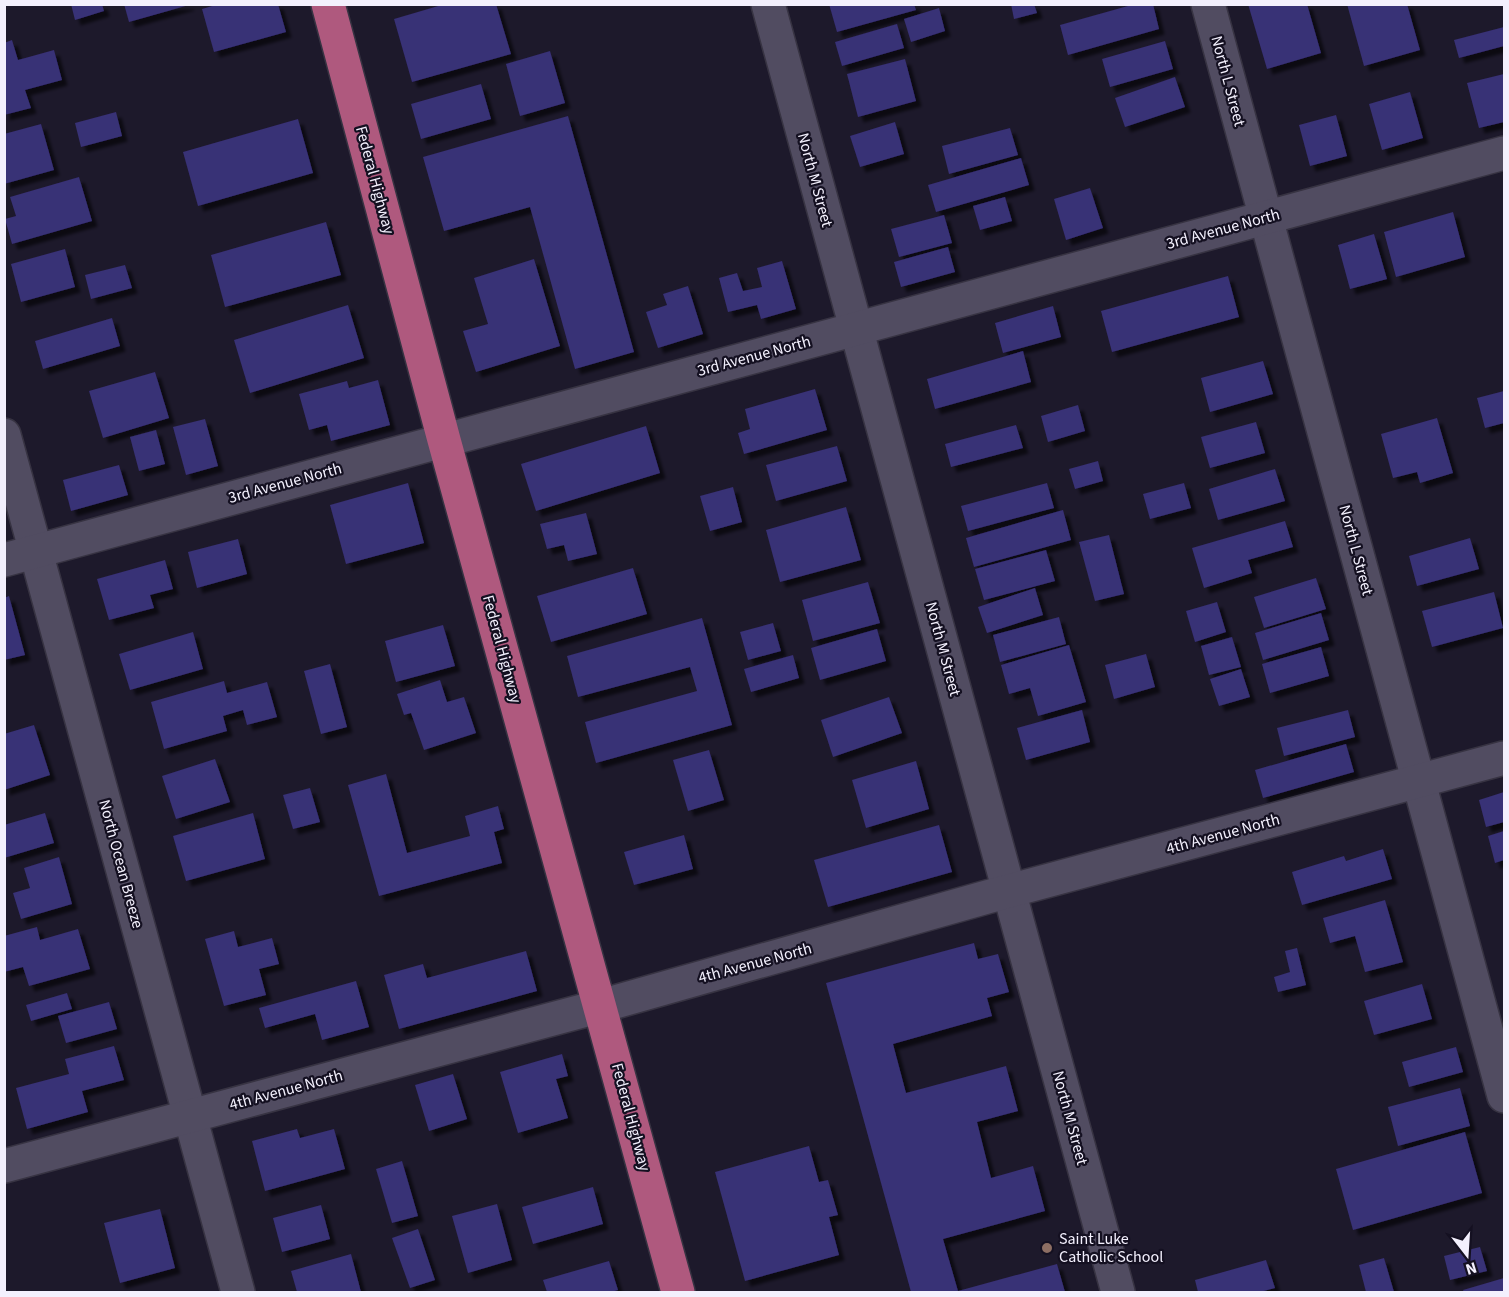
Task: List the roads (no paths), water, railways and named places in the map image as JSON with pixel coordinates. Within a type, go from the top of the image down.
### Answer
[{"type":"main road","name":"Federal Highway","points":[[328,4],[444,440],[678,1293]]},
{"type":"street","name":"North M Street","points":[[768,4],[1118,1293]]},
{"type":"street","name":"North L Street","points":[[1208,4],[1504,1096]]},
{"type":"street","name":"3rd Avenue North","points":[[4,560],[1504,153]]},
{"type":"street","name":"North Ocean Breeze","points":[[4,435],[238,1293]]},
{"type":"street","name":"4th Avenue North","points":[[4,1166],[601,1006],[1009,892],[1504,758]]},
{"type":"place","name":"Saint Luke Catholic School","points":[[1047,1248]]}]
